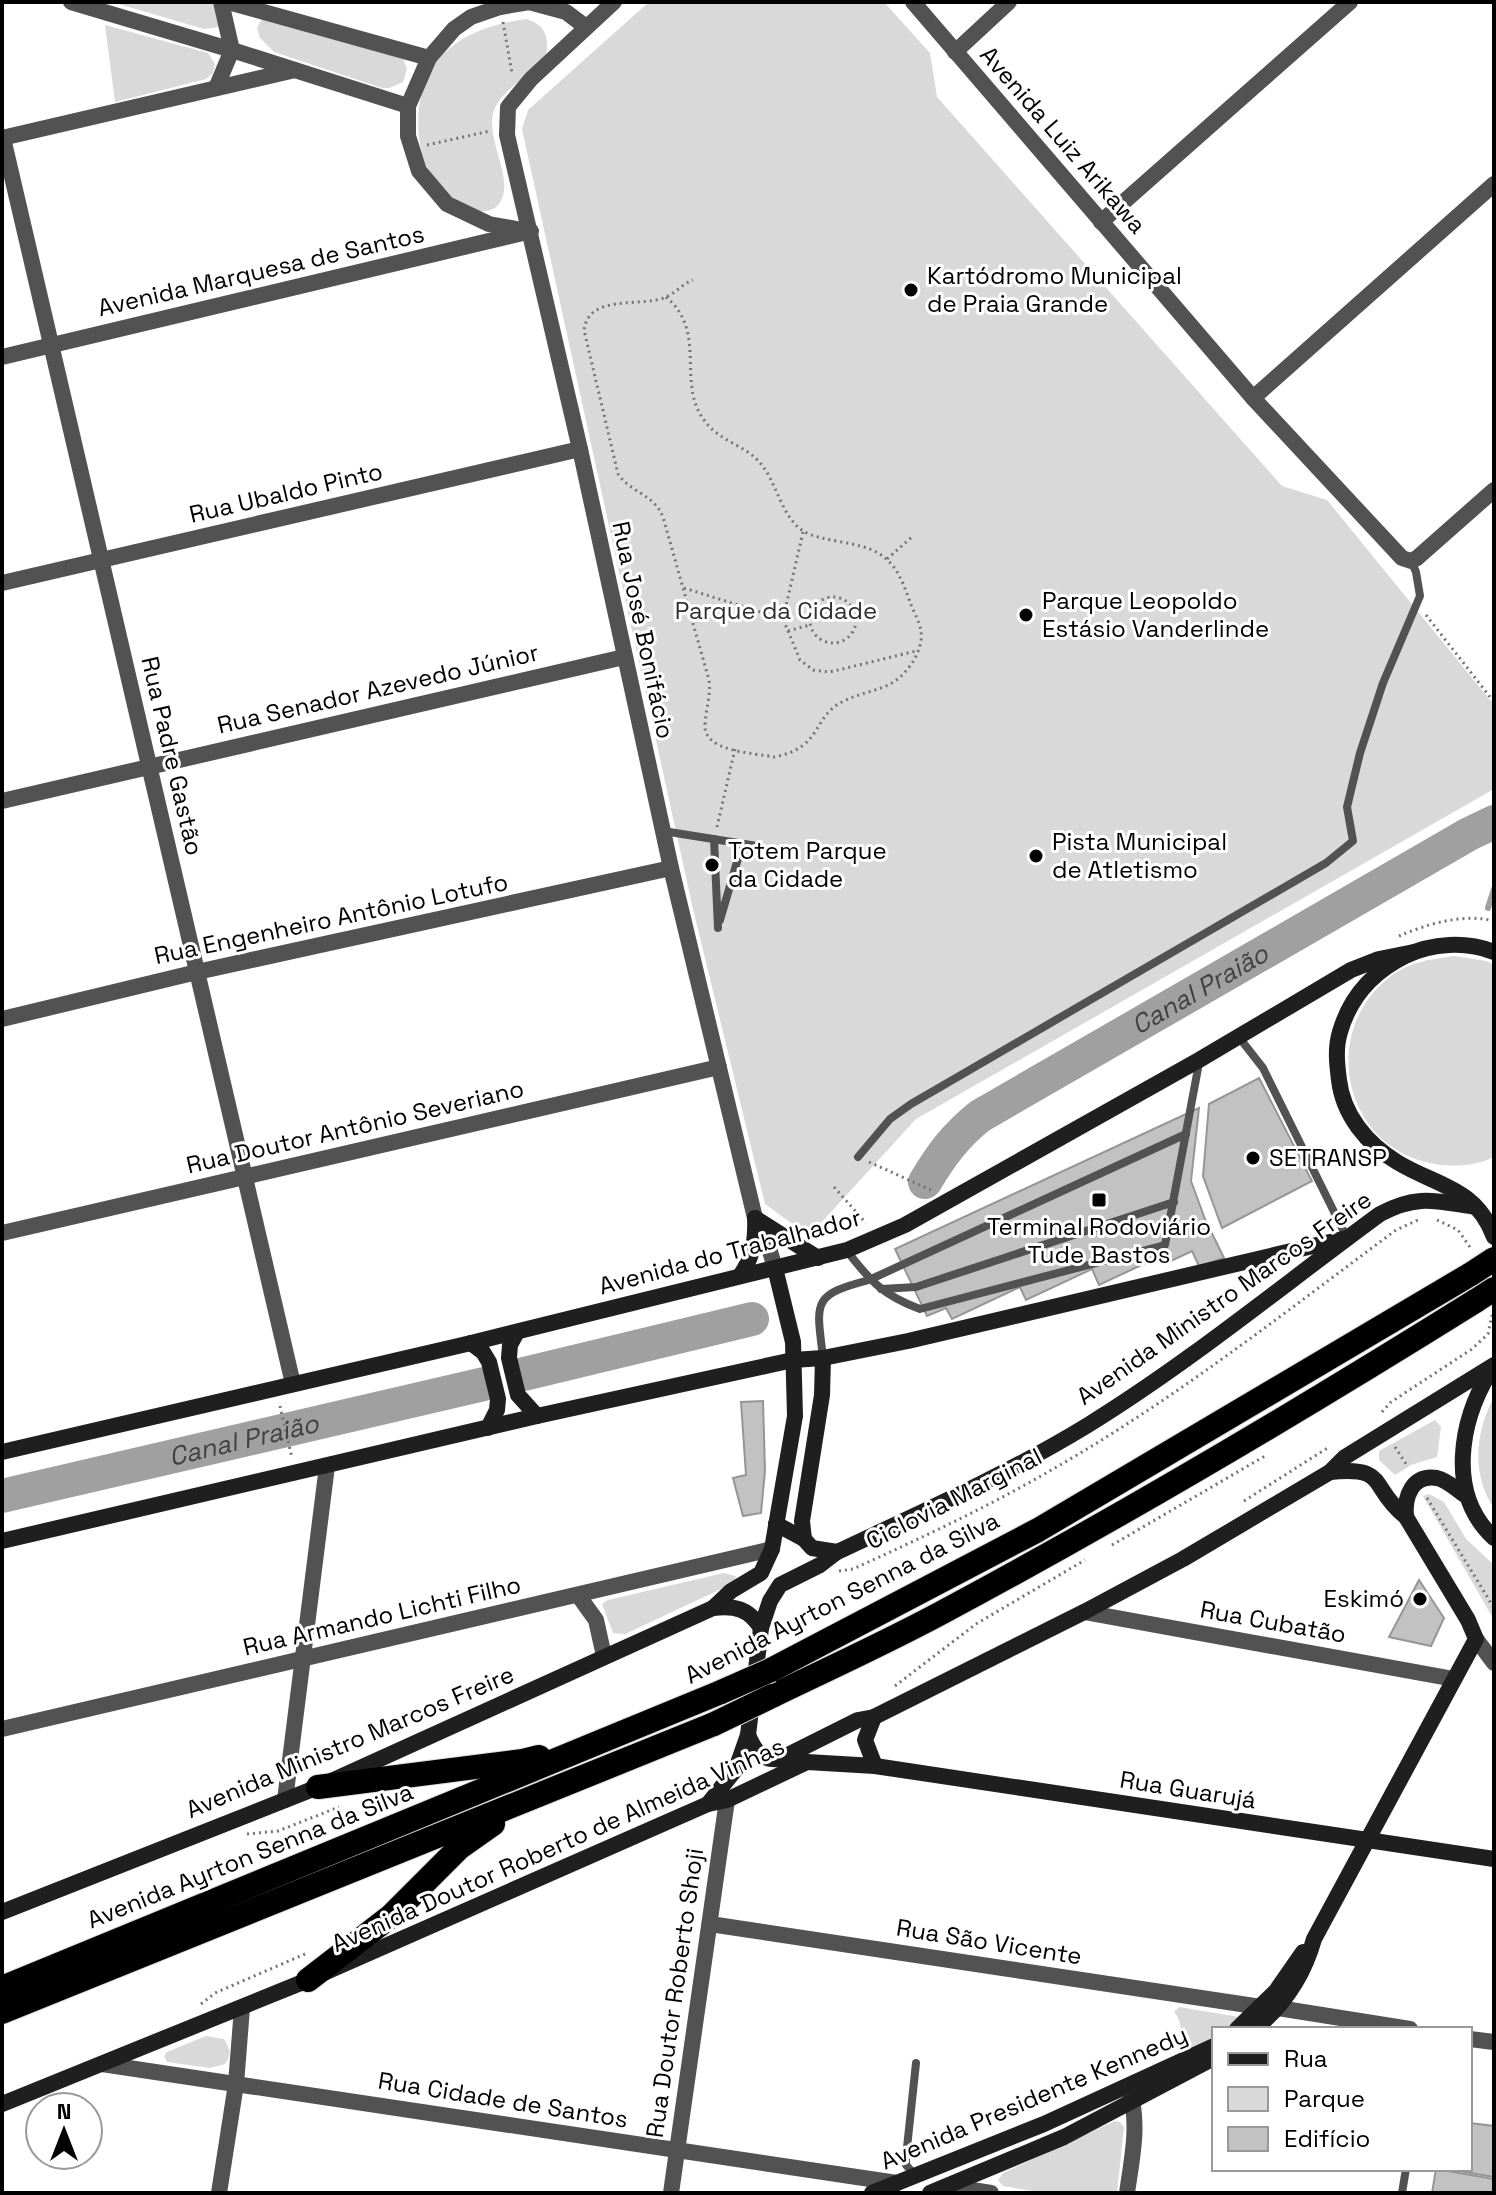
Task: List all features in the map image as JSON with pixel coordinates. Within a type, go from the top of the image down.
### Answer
[{"type":"highway","name":"Avenida Ayrton Senna da Silva","points":[[2,1988],[771,1670],[1038,1530],[1480,1264]]},
{"type":"highway","points":[[2,2012],[714,1724],[938,1614],[1148,1499],[1488,1299]]},
{"type":"highway","points":[[318,1787],[523,1761],[611,1738]]},
{"type":"highway","points":[[308,1980],[391,1916],[459,1848],[524,1802]]},
{"type":"main road","name":"Avenida do Trabalhador","points":[[2,1452],[471,1343],[847,1250],[879,1237],[1199,1060],[1351,970],[1379,959],[1438,946],[1464,945],[1494,952]]},
{"type":"main road","points":[[1414,952],[1385,966],[1359,991],[1343,1023],[1336,1057],[1340,1092],[1354,1125],[1397,1162],[1462,1193],[1483,1215],[1494,1237]]},
{"type":"main road","name":"Avenida Ministro Marcos Freire","points":[[708,1804],[736,1769],[748,1735],[761,1628],[770,1601],[780,1585],[820,1565],[837,1552],[976,1487],[1089,1424],[1165,1374],[1380,1214],[1414,1200],[1430,1199],[1475,1207]]},
{"type":"main road","points":[[755,1218],[818,1258]]},
{"type":"main road","points":[[740,1276],[752,1256],[755,1218]]},
{"type":"main road","points":[[2,1541],[537,1416],[793,1360],[823,1358],[923,1338],[1347,1238]]},
{"type":"main road","points":[[713,1608],[731,1591],[761,1573],[772,1549],[795,1416],[790,1327],[775,1268]]},
{"type":"main road","points":[[517,1332],[508,1351],[509,1358],[518,1395],[537,1416]]},
{"type":"main road","points":[[471,1343],[483,1352],[489,1362],[498,1399],[497,1410],[488,1428]]},
{"type":"main road","points":[[804,1539],[802,1521],[822,1395],[823,1358]]},
{"type":"main road","points":[[748,1735],[761,1756],[780,1759],[858,1720],[874,1717],[1183,1559],[1330,1472],[1345,1457],[1494,1365]]},
{"type":"main road","points":[[1494,1365],[1472,1406],[1463,1452],[1465,1495],[1477,1518],[1494,1538]]},
{"type":"main road","points":[[1256,2027],[1314,1939],[1476,1639],[1468,1620],[1406,1517],[1394,1508],[1371,1474],[1358,1470],[1330,1472]]},
{"type":"main road","points":[[1406,1517],[1404,1503],[1408,1490],[1418,1482],[1436,1478],[1465,1495]]},
{"type":"main road","points":[[776,1524],[804,1539],[812,1548],[837,1552]]},
{"type":"main road","points":[[713,1608],[739,1607],[761,1628]]},
{"type":"main road","name":"Avenida Ministro Marcos Freire","points":[[2,1912],[318,1787],[713,1608]]},
{"type":"main road","points":[[874,1717],[865,1740],[875,1766]]},
{"type":"main road","name":"Avenida Doutor Roberto de Almeida Vinhas","points":[[2,2104],[308,1980],[708,1804],[727,1800],[807,1762],[875,1766]]},
{"type":"main road","name":"Rua Guarujá","points":[[875,1766],[1494,1859]]},
{"type":"main road","points":[[1240,2027],[1270,2008]]},
{"type":"main road","name":"Avenida Presidente Kennedy","points":[[930,2193],[1064,2137],[1212,2047]]},
{"type":"main road","name":"Avenida Presidente Kennedy","points":[[872,2193],[1131,2095],[1212,2059]]},
{"type":"street","points":[[71,2],[408,106]]},
{"type":"street","points":[[216,88],[232,50],[221,2]]},
{"type":"street","points":[[228,2],[429,58]]},
{"type":"street","points":[[491,232],[447,204],[419,171],[408,136],[408,106],[429,58],[469,10],[529,2],[566,12],[586,27]]},
{"type":"street","name":"Rua José Bonifácio","points":[[614,2],[516,97],[508,107],[507,135],[580,449],[662,831],[755,1218],[766,1238],[775,1268]]},
{"type":"street","name":"Avenida Luiz Arikawa","points":[[913,2],[1253,398],[1406,560]]},
{"type":"street","points":[[955,52],[1009,2]]},
{"type":"street","points":[[1101,222],[1350,2]]},
{"type":"street","points":[[3,138],[297,70]]},
{"type":"street","name":"Rua Padre Gastão","points":[[3,138],[293,1384]]},
{"type":"street","points":[[1253,398],[1494,184]]},
{"type":"street","name":"Avenida Marquesa de Santos","points":[[2,357],[491,232],[531,231]]},
{"type":"street","name":"Rua Ubaldo Pinto","points":[[2,583],[580,449]]},
{"type":"street","points":[[1406,560],[1422,555],[1494,490]]},
{"type":"street","name":"Rua Senador Azevedo Júnior","points":[[2,801],[624,657]]},
{"type":"street","name":"Rua Engenheiro Antônio Lotufo","points":[[2,1019],[197,972],[671,868]]},
{"type":"street","name":"Rua Doutor Antônio Severiano","points":[[2,1233],[719,1067]]},
{"type":"street","points":[[285,1800],[327,1466]]},
{"type":"street","name":"Rua Armando Lichti Filho","points":[[2,1729],[772,1549]]},
{"type":"street","points":[[578,1595],[596,1620],[604,1656]]},
{"type":"street","name":"Rua Cubatão","points":[[1084,1612],[1454,1679]]},
{"type":"street","points":[[1476,1639],[1494,1663]]},
{"type":"street","name":"Rua Doutor Roberto Shoji","points":[[671,2193],[727,1800]]},
{"type":"street","name":"Rua São Vicente","points":[[710,1924],[1397,2027]]},
{"type":"street","points":[[219,2193],[236,2084],[242,2008]]},
{"type":"street","points":[[1472,2039],[1494,2042]]},
{"type":"street","name":"Rua Cidade de Santos","points":[[102,2064],[897,2183]]},
{"type":"street","points":[[1127,2193],[1136,2134],[1131,2095]]},
{"type":"street","points":[[947,2186],[991,2193]]},
{"type":"lane","points":[[858,1157],[890,1119],[911,1104],[1326,863],[1353,841],[1347,807],[1360,753],[1383,683],[1420,596],[1416,572],[1406,560]]},
{"type":"lane","points":[[662,831],[757,846]]},
{"type":"lane","points":[[714,839],[718,928],[742,845]]},
{"type":"lane","points":[[1238,1036],[1263,1068],[1347,1238]]},
{"type":"lane","points":[[847,1250],[869,1280],[897,1301],[920,1309],[1165,1245],[1199,1060]]},
{"type":"lane","points":[[823,1358],[818,1312],[824,1298],[837,1289],[869,1280],[1186,1134]]},
{"type":"lane","points":[[881,1289],[916,1287],[1174,1202]]},
{"type":"lane","points":[[916,2063],[906,2165],[916,2176]]},
{"type":"lane","points":[[1402,2193],[1406,2171]]},
{"type":"path","points":[[500,7],[516,97]]},
{"type":"path","points":[[412,148],[507,127]]},
{"type":"path","points":[[666,297],[680,310],[688,327],[693,394],[699,412],[717,434],[749,451],[759,461],[775,485],[786,511],[803,531],[873,550],[887,559],[901,579],[922,632],[910,665],[897,680],[835,706],[814,737],[800,749],[774,757],[717,745],[706,734],[709,680],[661,510],[648,495],[626,484],[616,468],[584,330],[588,317],[597,308],[666,297],[693,280]]},
{"type":"path","points":[[803,531],[783,619],[800,660],[819,672],[830,672],[916,651]]},
{"type":"path","points":[[887,559],[913,536]]},
{"type":"path","points":[[683,588],[783,619]]},
{"type":"path","points":[[832,596],[848,601],[856,616],[853,632],[841,642],[824,641],[812,632],[810,625],[811,609],[816,603],[832,596]]},
{"type":"path","points":[[1420,596],[1423,612],[1494,702]]},
{"type":"path","points":[[788,631],[810,625]]},
{"type":"path","points":[[714,839],[735,749]]},
{"type":"path","points":[[834,1187],[879,1237]]},
{"type":"path","name":"Ciclovia Marginal","points":[[834,1572],[853,1569],[955,1523],[1055,1468],[1207,1370],[1406,1224],[1429,1219],[1450,1225],[1465,1237],[1480,1264]]},
{"type":"path","points":[[1488,1299],[1492,1322],[1488,1334],[1391,1402],[1376,1418],[1494,1608]]},
{"type":"path","points":[[282,1412],[290,1447]]},
{"type":"path","points":[[1241,1503],[1335,1443]]},
{"type":"path","points":[[895,1689],[909,1682]]},
{"type":"path","points":[[246,1835],[278,1831],[346,1804]]},
{"type":"green space","points":[[112,2],[221,2],[220,27],[204,29]]},
{"type":"green space","name":"Parque Leopoldo Estásio Vanderlinde","points":[[649,2],[884,2],[930,53],[937,97],[1282,486],[1327,500],[1494,705],[1494,789],[916,1119],[809,1236],[765,1204],[693,909],[522,129],[528,110]]},
{"type":"green space","points":[[262,19],[403,59],[407,69],[403,82],[382,88],[274,52],[260,38],[257,28]]},
{"type":"green space","points":[[526,19],[543,30],[547,51],[538,65],[500,99],[495,108],[493,132],[502,170],[503,194],[494,208],[477,211],[456,203],[439,188],[428,169],[420,146],[420,99],[427,77],[439,59],[458,42],[490,27]]},
{"type":"green space","points":[[105,25],[208,53],[215,64],[213,73],[206,79],[115,102]]},
{"type":"green space","points":[[1454,956],[1494,965],[1494,1157],[1457,1165],[1434,1164],[1403,1154],[1379,1136],[1361,1112],[1351,1085],[1349,1055],[1354,1026],[1368,999],[1391,976],[1413,964]]},
{"type":"green space","points":[[1494,1397],[1494,1509],[1482,1481],[1478,1453],[1483,1425]]},
{"type":"green space","points":[[1435,1420],[1441,1427],[1437,1457],[1411,1465],[1395,1475],[1379,1460],[1379,1451]]},
{"type":"green space","points":[[1429,1494],[1444,1502],[1466,1539],[1494,1565],[1494,1620],[1423,1496]]},
{"type":"green space","points":[[724,1573],[736,1576],[734,1583],[625,1634],[613,1633],[602,1604],[608,1600]]},
{"type":"green space","points":[[1179,2007],[1239,2017],[1239,2020],[1231,2027],[1212,2027],[1212,2040],[1187,2055],[1182,2045],[1180,2023],[1174,2012]]},
{"type":"green space","points":[[206,2036],[224,2039],[229,2052],[225,2064],[210,2068],[167,2062],[164,2056],[167,2052]]},
{"type":"green space","points":[[1115,2121],[1124,2127],[1117,2193],[1044,2193],[1003,2186],[998,2180],[1003,2173]]},
{"type":"building","name":"SETRANSP","points":[[1259,1078],[1312,1181],[1222,1228],[1203,1176],[1209,1104]]},
{"type":"building","name":"Terminal Rodoviário Tude Bastos","points":[[1199,1108],[1191,1181],[1224,1258],[1199,1266],[1192,1251],[1171,1261],[1167,1253],[1099,1285],[1092,1269],[1026,1300],[1020,1287],[952,1319],[946,1308],[927,1316],[895,1249]]},
{"type":"building","points":[[763,1401],[765,1471],[761,1513],[743,1516],[733,1478],[746,1475],[741,1402]]},
{"type":"building","name":"Eskimó","points":[[1419,1580],[1444,1618],[1431,1646],[1389,1637]]},
{"type":"building","points":[[1472,2123],[1494,2126],[1494,2177],[1459,2171],[1472,2171]]},
{"type":"building","points":[[1436,2171],[1494,2179],[1494,2193],[1432,2193]]},
{"type":"waterway","name":"Canal Praião","points":[[925,1182],[950,1146],[980,1116],[1494,822]]},
{"type":"waterway","points":[[1488,908],[1494,889]]},
{"type":"waterway","name":"Canal Praião","points":[[524,1374],[752,1319]]},
{"type":"waterway","name":"Canal Praião","points":[[2,1496],[484,1384]]},
{"type":"place","name":"Kartódromo Municipal de Praia Grande","points":[[911,290]]},
{"type":"place","name":"Parque Leopoldo Estásio Vanderlinde","points":[[1026,615]]},
{"type":"place","name":"Pista Municipal de Atletismo","points":[[1036,856]]},
{"type":"place","name":"Totem Parque da Cidade","points":[[712,865]]},
{"type":"place","name":"SETRANSP","points":[[1253,1158]]},
{"type":"place","name":"Terminal Rodoviário Tude Bastos","points":[[1099,1200]]},
{"type":"place","name":"Eskimó","points":[[1420,1599]]},
{"type":"park label","name":"Parque da Cidade","points":[[776,611]]}]
